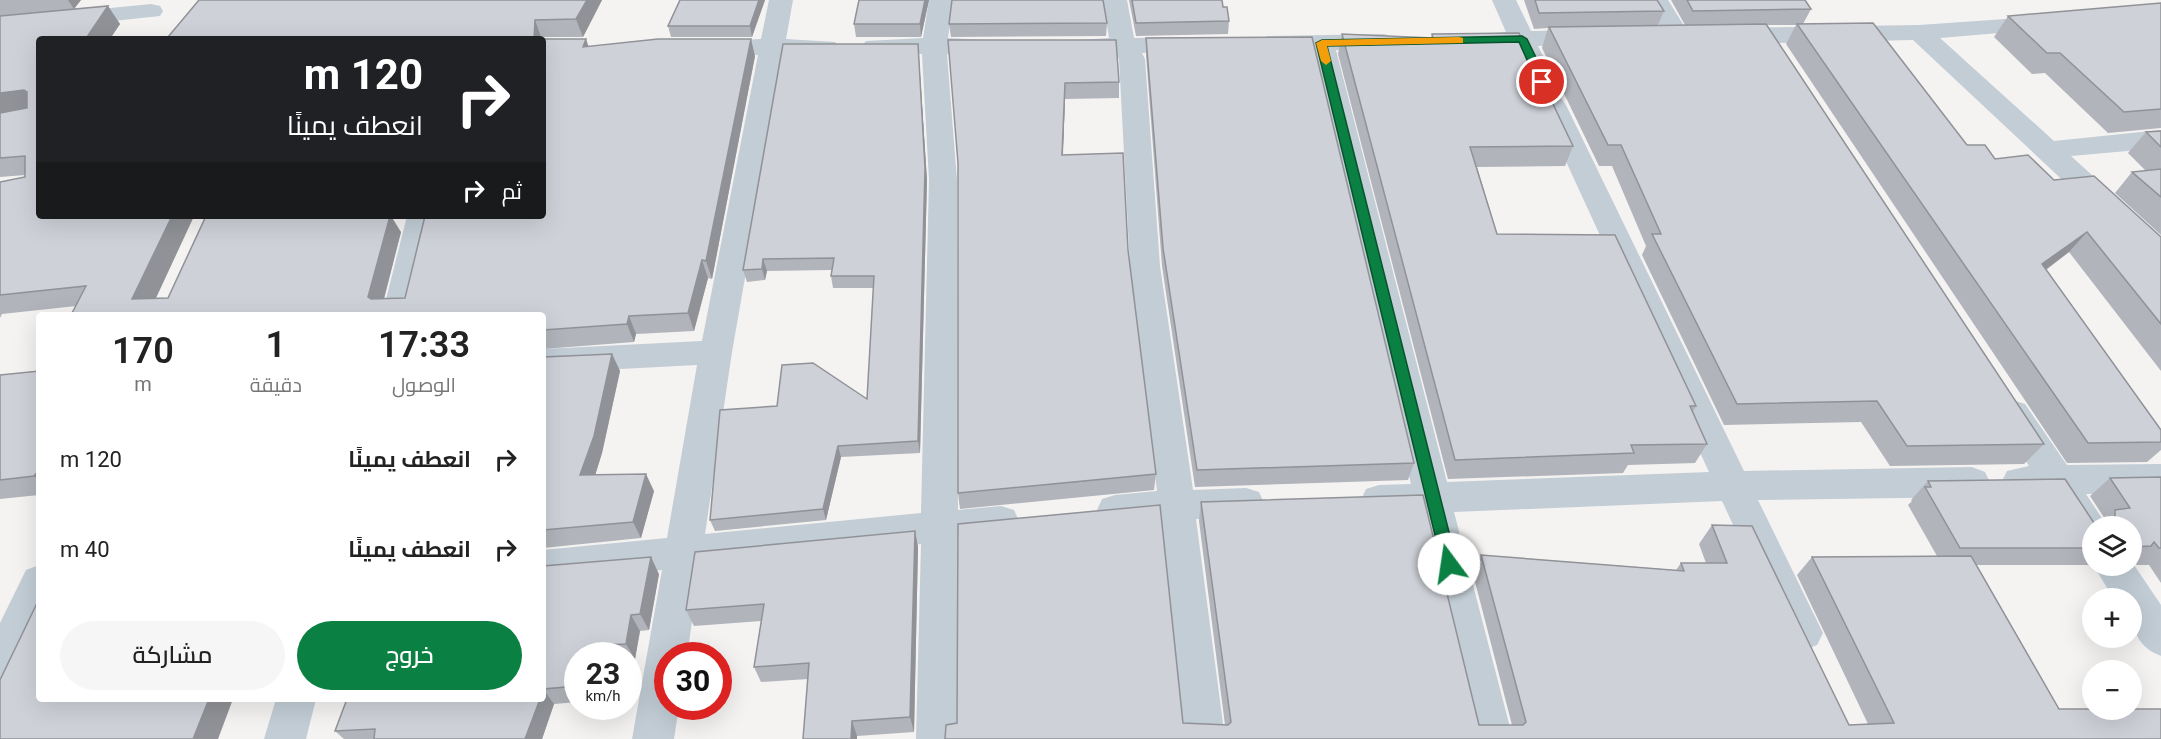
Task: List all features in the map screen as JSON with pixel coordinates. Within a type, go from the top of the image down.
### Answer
[{"type":"street","points":[[653,739],[716,352],[781,0]]},
{"type":"street","points":[[937,739],[943,180],[934,46],[941,0]]},
{"type":"street","points":[[1115,0],[1119,33],[1132,59],[1145,266],[1172,467],[1204,739]]},
{"type":"street","points":[[1504,0],[1818,665]]},
{"type":"street","points":[[1656,0],[1696,36]]},
{"type":"street","points":[[0,26],[155,5]]},
{"type":"street","points":[[140,36],[155,5]]},
{"type":"street","points":[[1645,37],[1919,32],[2069,21]]},
{"type":"street","points":[[1919,32],[2047,150],[2154,242]]},
{"type":"street","points":[[1765,35],[1785,65]]},
{"type":"street","points":[[1451,40],[1611,38]]},
{"type":"street","points":[[1047,46],[1404,41]]},
{"type":"street","points":[[1322,43],[1492,739]]},
{"type":"street","points":[[690,47],[1013,46]]},
{"type":"street","points":[[2047,150],[2161,138]]},
{"type":"street","points":[[399,312],[421,219]]},
{"type":"street","points":[[546,361],[716,352]]},
{"type":"street","points":[[1998,391],[2082,519]]},
{"type":"street","points":[[1351,500],[1735,486],[2161,478]]},
{"type":"street","points":[[1081,514],[1175,505],[1281,502]]},
{"type":"street","points":[[546,566],[1034,518]]},
{"type":"street","points":[[2120,576],[2161,638]]},
{"type":"street","points":[[0,665],[36,588]]},
{"type":"street","points":[[285,739],[295,702]]},
{"type":"building","points":[[199,0],[587,0],[576,19],[535,20],[534,36],[169,36]]},
{"type":"building","points":[[680,0],[759,0],[750,26],[668,26]]},
{"type":"building","points":[[859,0],[925,0],[920,24],[854,24]]},
{"type":"building","points":[[952,0],[1103,0],[1107,23],[949,24]]},
{"type":"building","points":[[1132,0],[1222,0],[1223,7],[1227,7],[1229,21],[1136,23]]},
{"type":"building","points":[[1535,0],[1657,0],[1664,11],[1539,13]]},
{"type":"building","points":[[1687,0],[1805,0],[1811,9],[1693,11]]},
{"type":"building","points":[[2161,3],[2161,109],[2124,112],[2060,53],[2047,53],[2008,16]]},
{"type":"building","points":[[108,6],[88,36],[36,36],[36,219],[171,219],[132,299],[168,298],[205,219],[389,219],[368,297],[371,299],[405,298],[424,219],[546,219],[546,39],[586,39],[583,47],[658,39],[751,39],[706,261],[702,260],[688,313],[629,316],[627,324],[546,330],[546,312],[73,312],[86,286],[0,295],[0,182],[25,177],[25,156],[0,158],[0,113],[27,108],[27,92],[24,90],[0,93],[0,16]]},
{"type":"building","points":[[1873,23],[1967,145],[1985,145],[1995,159],[2028,155],[2054,180],[2094,176],[2161,237],[2161,324],[2087,232],[2042,264],[2161,430],[2161,442],[2088,443],[1797,24]]},
{"type":"building","points":[[1766,24],[2044,444],[1907,446],[1877,401],[1737,404],[1652,234],[1661,234],[1621,145],[1608,145],[1549,27]]},
{"type":"building","points":[[1519,33],[1573,146],[1470,147],[1497,234],[1615,235],[1696,406],[1690,406],[1707,444],[1631,445],[1634,453],[1455,460],[1342,34],[1433,38],[1432,34]]},
{"type":"building","points":[[1312,37],[1414,463],[1197,470],[1163,248],[1146,38]]},
{"type":"building","points":[[948,40],[1116,40],[1119,82],[1065,83],[1062,155],[1123,153],[1128,250],[1156,474],[958,493],[958,163]]},
{"type":"building","points":[[783,44],[918,44],[925,168],[918,441],[838,446],[823,509],[710,520],[720,410],[777,406],[782,365],[813,363],[867,399],[874,276],[831,276],[834,258],[763,259],[762,269],[743,270]]},
{"type":"building","points":[[2161,131],[2161,147],[2146,132]]},
{"type":"building","points":[[2161,169],[2161,197],[2132,172]]},
{"type":"building","points":[[612,354],[594,436],[580,475],[646,474],[633,522],[546,530],[546,357]]},
{"type":"building","points":[[36,371],[36,474],[34,476],[0,480],[0,375]]},
{"type":"building","points":[[2161,477],[2161,548],[2154,542],[2151,546],[2142,546],[2142,516],[2115,516],[2115,510],[2130,508],[2110,478]]},
{"type":"building","points":[[2065,479],[2089,516],[2082,516],[2082,548],[1960,548],[1925,487],[1931,487],[1928,481]]},
{"type":"building","points":[[1423,495],[1479,725],[1523,725],[1526,722],[1481,555],[1684,571],[1681,563],[1727,563],[1712,525],[1752,526],[1849,725],[1894,723],[1812,557],[1971,556],[2059,709],[2082,709],[2082,720],[2142,720],[2142,709],[2161,709],[2161,739],[945,739],[946,725],[957,723],[958,524],[1160,505],[1183,723],[1228,725],[1231,722],[1201,502]]},
{"type":"building","points":[[915,531],[910,717],[852,721],[851,739],[803,739],[809,663],[754,667],[764,604],[686,610],[695,552]]},
{"type":"building","points":[[651,557],[640,614],[631,615],[626,642],[564,642],[564,687],[546,689],[546,566]]},
{"type":"building","points":[[36,605],[36,702],[208,702],[193,739],[0,739],[0,680]]},
{"type":"building","points":[[346,702],[539,702],[525,739],[374,739],[375,729],[335,731]]},
{"type":"slow traffic","points":[[1326,61],[1322,43],[1459,40]]},
{"type":"route","points":[[1449,564],[1322,43],[1522,39],[1542,82]]}]
